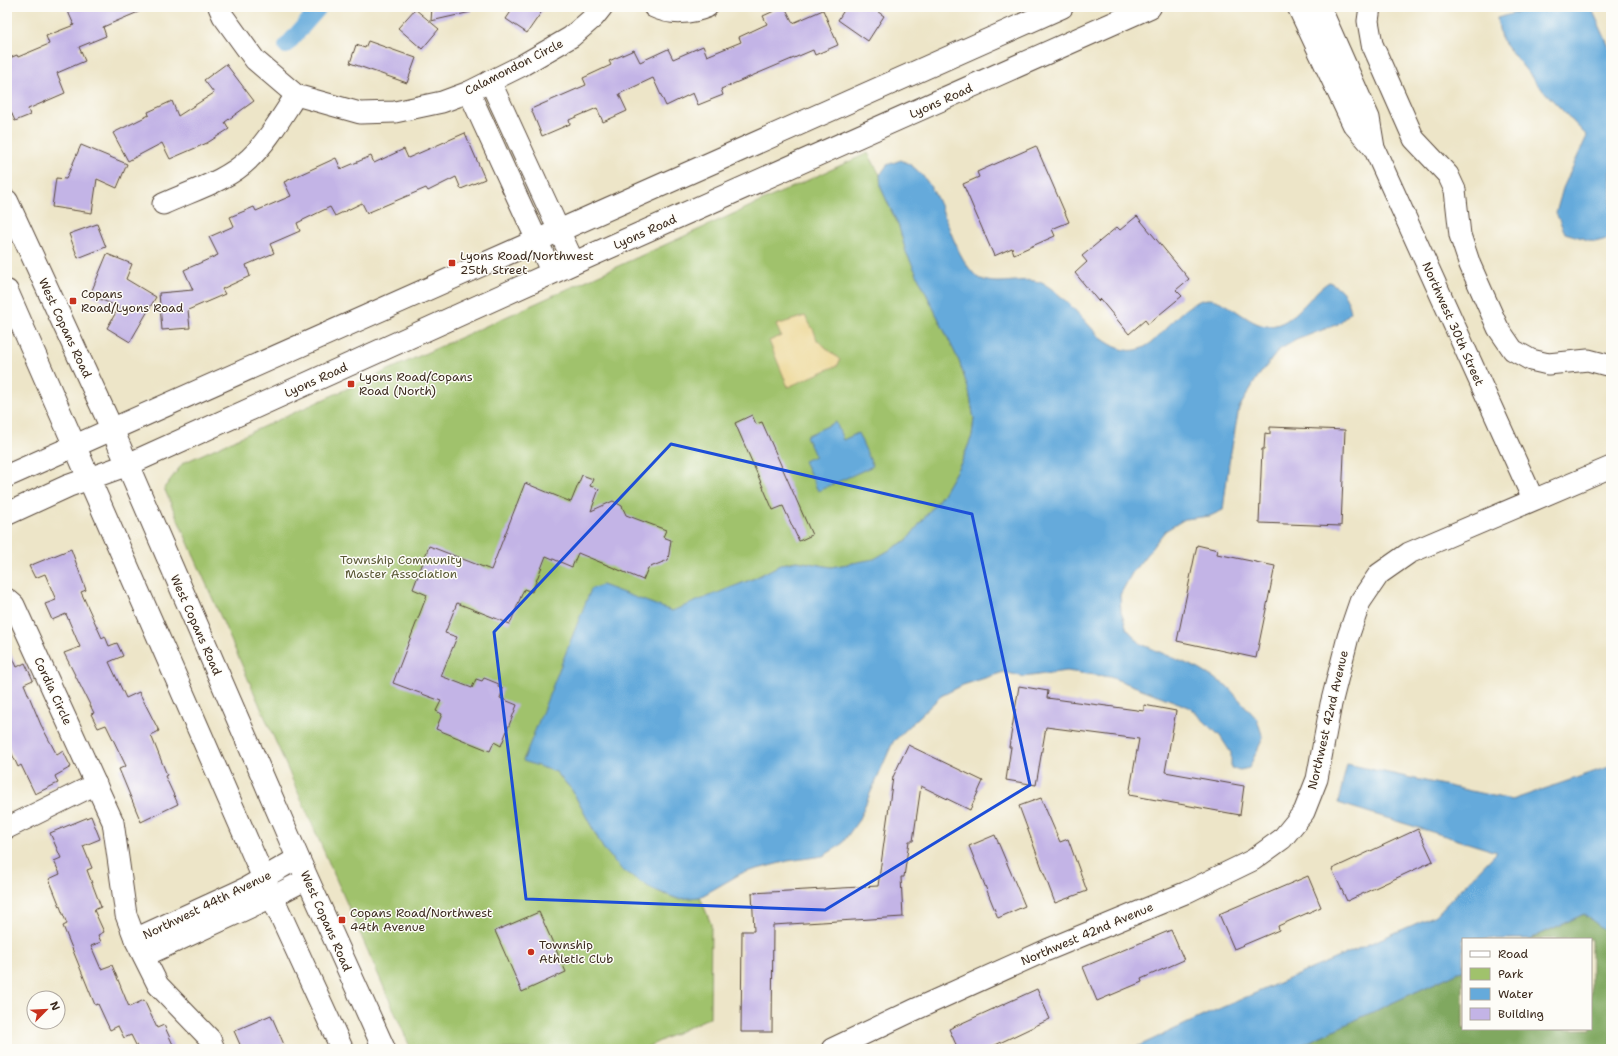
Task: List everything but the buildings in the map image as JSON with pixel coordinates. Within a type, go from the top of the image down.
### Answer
[{"type":"main road","points":[[7,476],[1062,7]]},
{"type":"main road","name":"Lyons Road","points":[[7,514],[89,478],[127,465],[574,263],[1150,7]]},
{"type":"main road","name":"West Copans Road","points":[[7,201],[112,429],[298,858],[384,1049]]},
{"type":"main road","points":[[7,291],[268,888],[342,1049]]},
{"type":"street","name":"Calamondon Circle","points":[[219,7],[223,16],[255,60],[296,95],[360,113],[395,112],[442,102],[469,92],[522,66],[571,37],[594,17],[602,7]]},
{"type":"street","points":[[654,7],[664,12],[696,12],[707,7]]},
{"type":"street","name":"Northwest 30th Street","points":[[1298,7],[1353,124],[1374,148]]},
{"type":"street","name":"Northwest 30th Street","points":[[1320,7],[1369,118],[1374,148],[1533,499]]},
{"type":"street","points":[[1370,7],[1368,20],[1372,44],[1414,139],[1448,175],[1456,190],[1460,235],[1470,265],[1498,328],[1513,350],[1531,360],[1548,364],[1588,360],[1611,366]]},
{"type":"street","points":[[490,81],[574,263]]},
{"type":"street","points":[[469,92],[552,273]]},
{"type":"street","points":[[163,204],[226,176],[249,160],[275,127],[296,95]]},
{"type":"street","name":"Northwest 42nd Avenue","points":[[832,1049],[1047,950],[1185,893],[1253,860],[1282,839],[1304,812],[1316,779],[1331,704],[1348,637],[1360,602],[1379,574],[1409,553],[1611,467]]},
{"type":"street","name":"Cordia Circle","points":[[7,599],[14,605],[113,822],[126,915],[140,947],[158,985],[210,1039],[214,1049]]},
{"type":"street","points":[[7,828],[96,784]]},
{"type":"street","name":"Northwest 44th Avenue","points":[[268,888],[298,858]]},
{"type":"street","name":"Northwest 44th Avenue","points":[[140,947],[268,888],[308,879]]},
{"type":"highlighted area","points":[[671,444],[972,514],[1030,785],[825,910],[526,899],[494,632]]},
{"type":"green space","name":"Township Community Master Association","points":[[868,153],[880,175],[881,188],[899,227],[906,252],[959,361],[969,391],[974,419],[972,436],[962,461],[943,494],[907,540],[874,560],[831,567],[797,561],[782,564],[755,578],[672,612],[602,585],[523,760],[556,772],[572,790],[603,848],[652,889],[678,899],[700,897],[711,924],[710,1017],[643,1049],[411,1049],[164,488],[183,463]]},
{"type":"green space","points":[[1584,914],[1611,935],[1611,1049],[1293,1049],[1462,970],[1462,1030],[1592,1030],[1592,938],[1532,938]]},
{"type":"sand","points":[[805,316],[814,331],[817,340],[840,360],[838,365],[788,387],[769,341],[781,336],[776,325]]},
{"type":"water","points":[[1536,7],[1591,7],[1611,51],[1611,238],[1595,242],[1565,233],[1556,213],[1563,188],[1587,136],[1537,84],[1501,39],[1497,18]]},
{"type":"water","points":[[901,160],[916,169],[927,181],[936,196],[964,261],[974,274],[981,279],[988,281],[997,282],[1023,280],[1039,282],[1046,285],[1063,298],[1101,338],[1119,348],[1133,350],[1145,347],[1188,307],[1202,300],[1210,299],[1219,301],[1261,325],[1269,326],[1278,324],[1294,315],[1329,282],[1338,287],[1344,294],[1351,312],[1338,324],[1296,340],[1279,350],[1257,378],[1239,408],[1229,463],[1223,510],[1210,516],[1185,519],[1165,531],[1132,573],[1120,595],[1121,612],[1127,629],[1141,644],[1199,669],[1227,686],[1257,719],[1263,738],[1249,768],[1240,770],[1231,768],[1231,753],[1220,736],[1189,707],[1110,677],[1066,671],[1024,677],[1004,672],[963,685],[941,696],[893,742],[858,821],[841,845],[823,856],[788,861],[742,873],[700,897],[678,899],[652,889],[622,870],[603,848],[572,790],[556,772],[523,761],[591,589],[602,585],[672,611],[755,578],[782,564],[797,561],[831,567],[874,559],[907,540],[943,494],[962,461],[972,436],[974,419],[969,391],[959,361],[906,252],[899,227],[881,188],[880,175],[887,165]]},
{"type":"water","points":[[836,422],[843,440],[858,433],[873,466],[818,491],[804,461],[815,456],[806,436]]},
{"type":"water","points":[[1347,764],[1512,800],[1611,766],[1611,935],[1584,914],[1532,938],[1462,938],[1462,970],[1293,1049],[1132,1049],[1214,1011],[1436,915],[1497,852],[1338,803]]},
{"type":"waterway","points":[[286,46],[320,7]]},
{"type":"place","name":"Lyons Road/Northwest 25th Street","points":[[452,263]]},
{"type":"place","name":"Copans Road/Lyons Road","points":[[73,301]]},
{"type":"place","name":"Lyons Road/Copans Road (North)","points":[[351,384]]},
{"type":"place","name":"Copans Road/Northwest 44th Avenue","points":[[342,920]]},
{"type":"place","name":"Township Athletic Club","points":[[531,952]]}]
